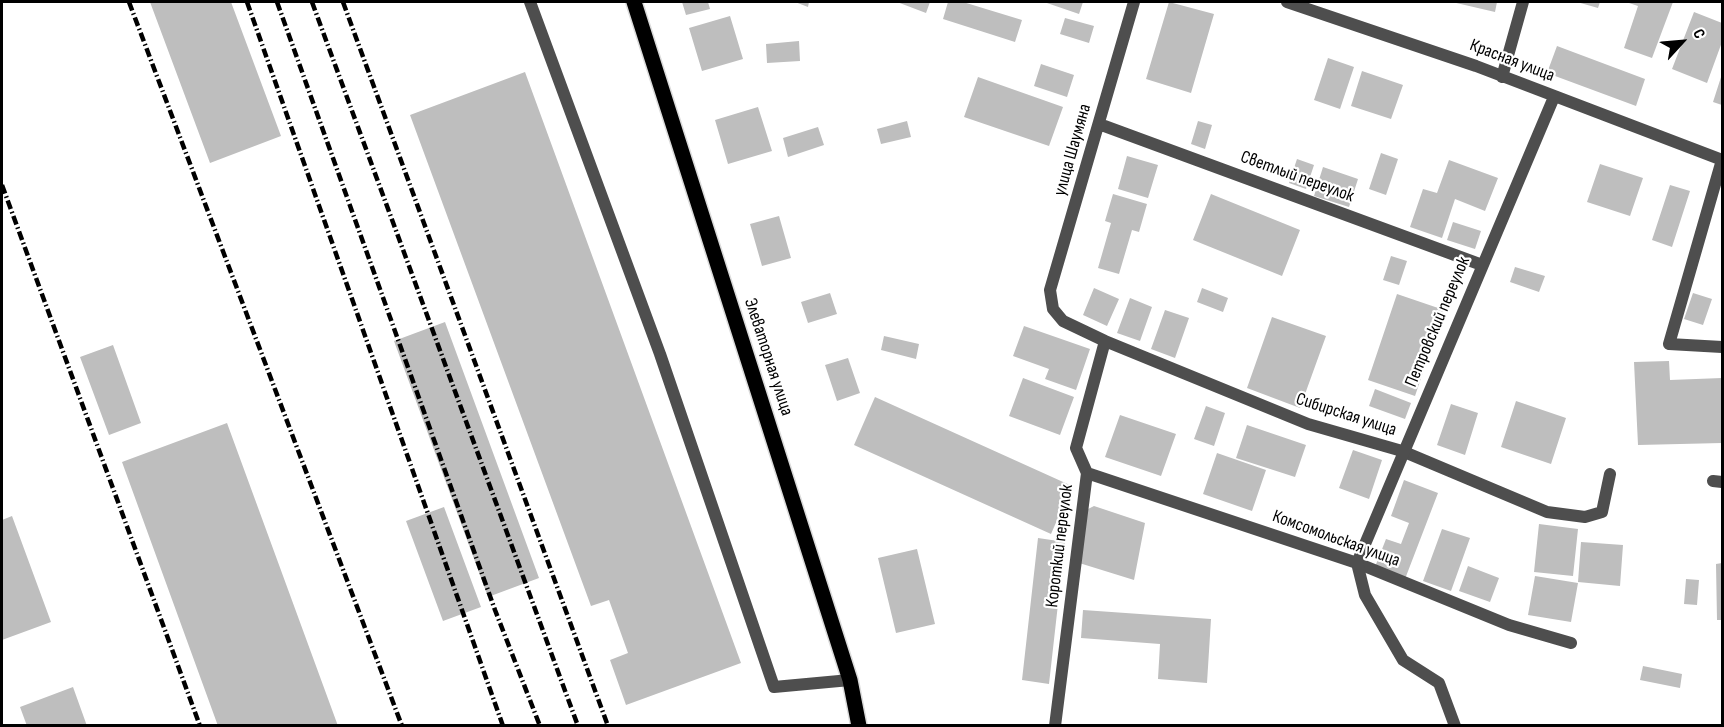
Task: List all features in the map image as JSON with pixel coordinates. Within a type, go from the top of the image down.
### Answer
[{"type":"main road","name":"Элеваторная улица","points":[[634,2],[850,680],[859,726]]},
{"type":"street","points":[[530,2],[660,354],[774,687],[850,680]]},
{"type":"street","name":"улица Шаумяна","points":[[1053,309],[1050,290],[1134,2]]},
{"type":"street","name":"Красная улица","points":[[1287,2],[1476,66],[1722,160]]},
{"type":"street","points":[[1502,77],[1523,2]]},
{"type":"street","name":"Петровский переулок","points":[[1357,563],[1402,451],[1554,97]]},
{"type":"street","name":"Светлый переулок","points":[[1099,124],[1482,265]]},
{"type":"street","points":[[1722,160],[1669,344],[1722,346]]},
{"type":"street","name":"Сибирская улица","points":[[1053,309],[1063,321],[1105,341],[1308,424],[1402,451],[1547,512],[1585,517],[1602,512],[1610,474]]},
{"type":"street","name":"Короткий переулок","points":[[1055,726],[1087,472],[1076,448],[1105,341]]},
{"type":"street","name":"Комсомольская улица","points":[[1087,472],[1357,563],[1509,625],[1571,643]]},
{"type":"street","points":[[1357,563],[1365,595],[1403,660],[1439,683],[1455,726]]},
{"type":"building","points":[[150,2],[231,2],[281,136],[210,163]]},
{"type":"building","points":[[682,2],[708,2],[710,9],[686,15]]},
{"type":"building","points":[[795,2],[809,2],[808,7]]},
{"type":"building","points":[[897,2],[930,2],[926,13]]},
{"type":"building","points":[[948,2],[963,2],[1022,20],[1015,42],[943,19]]},
{"type":"building","points":[[1044,2],[1083,2],[1079,14]]},
{"type":"building","points":[[1169,2],[1214,14],[1191,93],[1146,79]]},
{"type":"building","points":[[1452,2],[1497,2],[1495,12]]},
{"type":"building","points":[[1577,2],[1600,2],[1598,8]]},
{"type":"building","points":[[1626,2],[1673,2],[1652,58],[1624,48],[1638,6]]},
{"type":"building","points":[[1694,12],[1722,23],[1722,42],[1707,83],[1672,69]]},
{"type":"building","points":[[730,16],[743,59],[702,71],[689,28]]},
{"type":"building","points":[[1065,18],[1094,26],[1089,43],[1060,34]]},
{"type":"building","points":[[799,41],[800,61],[767,63],[766,44]]},
{"type":"building","points":[[1557,46],[1645,79],[1636,106],[1547,73]]},
{"type":"building","points":[[1328,58],[1354,67],[1340,109],[1314,100]]},
{"type":"building","points":[[1041,64],[1074,75],[1067,97],[1034,86]]},
{"type":"building","points":[[1362,71],[1403,85],[1391,119],[1351,106]]},
{"type":"building","points":[[525,72],[741,663],[626,705],[610,660],[628,653],[609,600],[591,606],[410,115]]},
{"type":"building","points":[[1722,74],[1722,105],[1713,102]]},
{"type":"building","points":[[978,77],[1063,107],[1049,146],[964,117]]},
{"type":"building","points":[[758,107],[772,151],[728,164],[715,120]]},
{"type":"building","points":[[907,121],[911,137],[881,144],[877,129]]},
{"type":"building","points":[[1198,121],[1212,125],[1205,149],[1191,144]]},
{"type":"building","points":[[818,127],[824,145],[788,157],[783,138]]},
{"type":"building","points":[[1381,153],[1398,159],[1386,195],[1369,189]]},
{"type":"building","points":[[1127,156],[1158,165],[1148,198],[1118,189]]},
{"type":"building","points":[[1297,159],[1314,165],[1306,189],[1289,183]]},
{"type":"building","points":[[1449,160],[1498,178],[1485,211],[1455,199],[1442,238],[1410,227],[1423,189],[1437,193]]},
{"type":"building","points":[[1600,164],[1643,178],[1630,216],[1587,202]]},
{"type":"building","points":[[1323,167],[1358,179],[1349,207],[1314,196]]},
{"type":"building","points":[[1670,185],[1690,191],[1672,247],[1652,240]]},
{"type":"building","points":[[1113,194],[1147,204],[1139,232],[1132,230],[1119,274],[1098,268],[1111,223],[1105,221]]},
{"type":"building","points":[[1211,194],[1300,230],[1282,276],[1193,240]]},
{"type":"building","points":[[779,216],[791,258],[762,266],[750,224]]},
{"type":"building","points":[[1453,222],[1481,231],[1475,249],[1447,240]]},
{"type":"building","points":[[1391,256],[1407,261],[1399,285],[1383,280]]},
{"type":"building","points":[[1515,267],[1545,276],[1539,292],[1510,282]]},
{"type":"building","points":[[1094,288],[1119,299],[1107,326],[1083,315]]},
{"type":"building","points":[[1202,288],[1228,298],[1223,312],[1197,302]]},
{"type":"building","points":[[830,293],[837,314],[808,323],[801,302]]},
{"type":"building","points":[[1693,293],[1712,299],[1703,325],[1684,319]]},
{"type":"building","points":[[1397,294],[1444,310],[1415,396],[1368,380]]},
{"type":"building","points":[[1130,298],[1152,307],[1140,341],[1117,333]]},
{"type":"building","points":[[1165,310],[1189,318],[1175,358],[1151,349]]},
{"type":"building","points":[[1272,317],[1326,336],[1300,408],[1247,388]]},
{"type":"building","points":[[445,322],[539,578],[488,597],[394,341]]},
{"type":"building","points":[[1024,326],[1090,349],[1076,390],[1045,379],[1049,369],[1013,356]]},
{"type":"building","points":[[884,336],[919,344],[916,359],[881,350]]},
{"type":"building","points":[[113,345],[141,423],[109,435],[80,357]]},
{"type":"building","points":[[848,358],[860,393],[837,401],[825,365]]},
{"type":"building","points":[[1669,361],[1670,380],[1722,378],[1722,443],[1638,445],[1634,362]]},
{"type":"building","points":[[1023,378],[1074,397],[1060,435],[1009,416]]},
{"type":"building","points":[[1375,389],[1411,403],[1405,419],[1369,406]]},
{"type":"building","points":[[875,397],[1072,486],[1051,534],[854,445]]},
{"type":"building","points":[[1516,401],[1566,418],[1551,464],[1501,447]]},
{"type":"building","points":[[1451,404],[1478,413],[1465,455],[1437,445]]},
{"type":"building","points":[[1206,406],[1225,413],[1214,446],[1194,439]]},
{"type":"building","points":[[1120,415],[1176,434],[1161,476],[1105,457]]},
{"type":"building","points":[[227,423],[338,726],[218,726],[122,462]]},
{"type":"building","points":[[1247,425],[1306,445],[1295,477],[1236,458]]},
{"type":"building","points":[[1353,450],[1382,460],[1369,499],[1339,488]]},
{"type":"building","points":[[1217,453],[1266,470],[1252,511],[1203,494]]},
{"type":"building","points":[[1404,480],[1438,493],[1405,579],[1375,567],[1386,539],[1401,544],[1409,523],[1391,516]]},
{"type":"building","points":[[1094,506],[1145,523],[1134,580],[1076,562],[1084,511]]},
{"type":"building","points":[[444,507],[481,607],[443,621],[406,521]]},
{"type":"building","points":[[12,516],[51,622],[2,640],[2,520]]},
{"type":"building","points":[[1539,524],[1578,529],[1573,576],[1534,572]]},
{"type":"building","points":[[1442,529],[1470,538],[1451,591],[1423,581]]},
{"type":"building","points":[[1038,538],[1065,542],[1049,684],[1022,680]]},
{"type":"building","points":[[1581,542],[1623,545],[1620,586],[1578,582]]},
{"type":"building","points":[[917,549],[935,624],[896,633],[878,558]]},
{"type":"building","points":[[1722,563],[1722,620],[1717,620],[1716,564]]},
{"type":"building","points":[[1468,566],[1499,578],[1490,602],[1459,591]]},
{"type":"building","points":[[1535,576],[1578,583],[1571,622],[1528,615]]},
{"type":"building","points":[[1686,579],[1699,580],[1697,605],[1684,604]]},
{"type":"building","points":[[1083,610],[1211,619],[1207,683],[1158,679],[1160,644],[1081,638]]},
{"type":"building","points":[[1643,666],[1682,674],[1680,688],[1640,680]]},
{"type":"building","points":[[73,687],[87,726],[27,726],[20,707]]},
{"type":"railway","points":[[129,2],[402,726]]},
{"type":"railway","points":[[247,2],[503,726]]},
{"type":"railway","points":[[277,2],[495,610],[540,726]]},
{"type":"railway","points":[[312,2],[578,726]]},
{"type":"railway","points":[[343,2],[608,726]]},
{"type":"railway","points":[[2,185],[200,726]]}]
